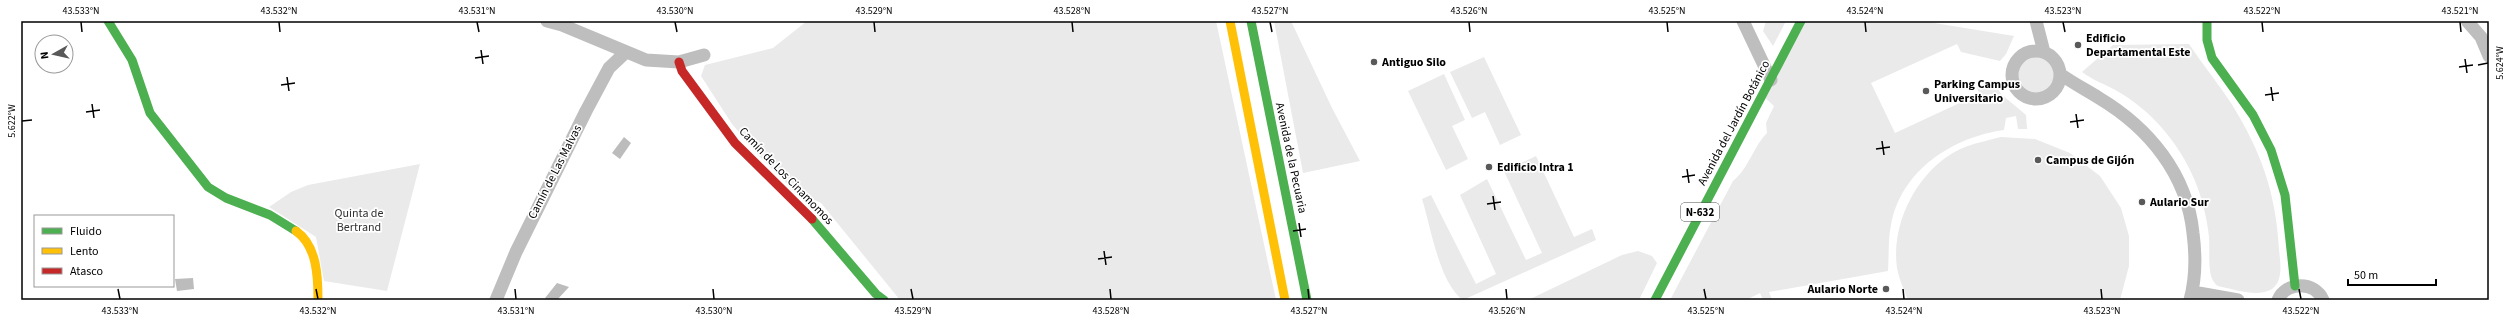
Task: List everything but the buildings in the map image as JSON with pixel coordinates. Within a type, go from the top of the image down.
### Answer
[{"type":"main road","points":[[108,21],[132,60],[150,113],[208,187],[218,196],[232,203],[257,209],[284,222],[308,242],[318,280],[318,300]]},
{"type":"main road","points":[[1230,21],[1285,300]]},
{"type":"main road","name":"Avenida de la Pecuaria","points":[[1251,21],[1307,300]]},
{"type":"main road","name":"Avenida del Jardín Botánico","points":[[1655,300],[1801,21]]},
{"type":"main road","points":[[2207,21],[2207,40],[2212,58],[2253,115],[2271,150],[2285,196],[2295,286]]},
{"type":"main road","name":"Camín de Los Cinamomos","points":[[679,62],[682,71],[735,144],[812,219],[876,294],[884,300]]},
{"type":"street","points":[[547,21],[562,25],[646,60],[679,62],[704,55]]},
{"type":"street","points":[[1743,21],[1770,80]]},
{"type":"street","points":[[2028,52],[2036,21]]},
{"type":"street","points":[[2036,21],[2044,52]]},
{"type":"street","points":[[2467,21],[2481,37],[2489,56]]},
{"type":"street","name":"Camín de Las Malvas","points":[[496,300],[516,252],[586,111],[609,68],[626,52]]},
{"type":"street","points":[[2052,92],[2058,86],[2060,74],[2058,66],[2052,56],[2044,52],[2028,52],[2020,56],[2014,67],[2011,80],[2015,87],[2024,96],[2036,99],[2052,92],[2077,86]]},
{"type":"street","points":[[2060,74],[2077,86],[2100,98],[2122,114],[2146,134],[2168,160],[2185,193],[2192,221],[2196,259],[2191,296],[2238,300]]},
{"type":"street","points":[[2278,300],[2286,290],[2295,286],[2306,286],[2315,290],[2323,300]]},
{"type":"green space","points":[[807,21],[1216,21],[1276,300],[900,300],[821,203],[794,190],[760,157],[732,124],[701,76],[705,65],[773,48]]},
{"type":"green space","points":[[1274,21],[1291,21],[1332,108],[1360,161],[1303,173]]},
{"type":"green space","points":[[1766,21],[1786,21],[1773,46],[1763,31]]},
{"type":"green space","points":[[1801,21],[1922,21],[2014,36],[2006,54],[2000,61],[1961,52],[1957,44],[1871,83],[1895,133],[1979,94],[1977,87],[1994,82],[2001,94],[2026,115],[2027,129],[2018,129],[2016,116],[2006,118],[2004,130],[1966,140],[1948,149],[1932,160],[1918,173],[1906,188],[1897,205],[1890,230],[1888,271],[1769,292],[1772,300],[1763,300],[1760,293],[1746,300],[1670,300],[1733,181],[1743,170],[1767,133],[1766,123],[1774,106],[1762,95]]},
{"type":"green space","points":[[2189,44],[2242,121],[2259,156],[2265,173],[2274,209],[2280,265],[2280,276],[2276,285],[2266,292],[2245,292],[2218,286],[2215,283],[2210,271],[2209,237],[2200,194],[2189,167],[2173,141],[2153,118],[2141,108],[2117,91],[2082,72],[2113,45]]},
{"type":"green space","points":[[2031,54],[2039,54],[2050,60],[2056,71],[2056,79],[2050,90],[2039,96],[2031,96],[2020,90],[2014,79],[2014,71],[2020,60]]},
{"type":"green space","points":[[1484,57],[1521,135],[1500,145],[1485,112],[1472,118],[1450,72]]},
{"type":"green space","points":[[1444,74],[1465,120],[1452,126],[1468,159],[1446,170],[1408,91]]},
{"type":"green space","points":[[2001,137],[2035,139],[2070,153],[2100,176],[2121,208],[2129,236],[2129,266],[2120,300],[1908,300],[1897,268],[1896,250],[1904,213],[1913,195],[1923,179],[1951,154],[1968,146]]},
{"type":"green space","points":[[1536,156],[1574,237],[1592,229],[1596,240],[1463,300],[1455,292],[1442,268],[1422,199],[1431,195],[1476,284],[1496,274],[1460,195],[1487,179],[1526,260],[1542,253],[1504,171]]},
{"type":"green space","name":"Quinta de Bertrand","points":[[420,164],[387,291],[324,281],[316,237],[269,207],[291,192],[308,185]]},
{"type":"green space","points":[[1638,251],[1652,256],[1657,263],[1639,300],[1528,300],[1622,255]]},
{"type":"shaded area","points":[[624,137],[631,143],[620,159],[612,153]]},
{"type":"shaded area","points":[[193,278],[194,289],[177,291],[175,279]]},
{"type":"shaded area","points":[[557,283],[569,287],[557,300],[547,300],[545,298]]},
{"type":"traffic: fast","points":[[108,21],[132,60],[150,113],[208,187],[226,198],[270,215],[296,231]]},
{"type":"traffic: fast","points":[[1251,21],[1307,300]]},
{"type":"traffic: fast","points":[[1655,300],[1801,21]]},
{"type":"traffic: fast","points":[[2207,21],[2207,40],[2212,58],[2253,115],[2271,150],[2285,195],[2295,286]]},
{"type":"traffic: fast","points":[[812,219],[876,294],[884,300]]},
{"type":"traffic: slow","points":[[1230,21],[1285,300]]},
{"type":"traffic: slow","points":[[296,231],[303,237],[308,245],[315,262],[318,281],[318,300]]},
{"type":"traffic: jam","points":[[679,62],[682,71],[735,143],[812,219]]},
{"type":"place","name":"Edificio Departamental Este","points":[[2078,45]]},
{"type":"place","name":"Antiguo Silo","points":[[1374,62]]},
{"type":"place","name":"Parking Campus Universitario","points":[[1926,91]]},
{"type":"place","name":"Campus de Gijón","points":[[2038,160]]},
{"type":"place","name":"Edificio Intra 1","points":[[1489,167]]},
{"type":"place","name":"Aulario Sur","points":[[2142,202]]},
{"type":"place","name":"Aulario Norte","points":[[1886,289]]}]
